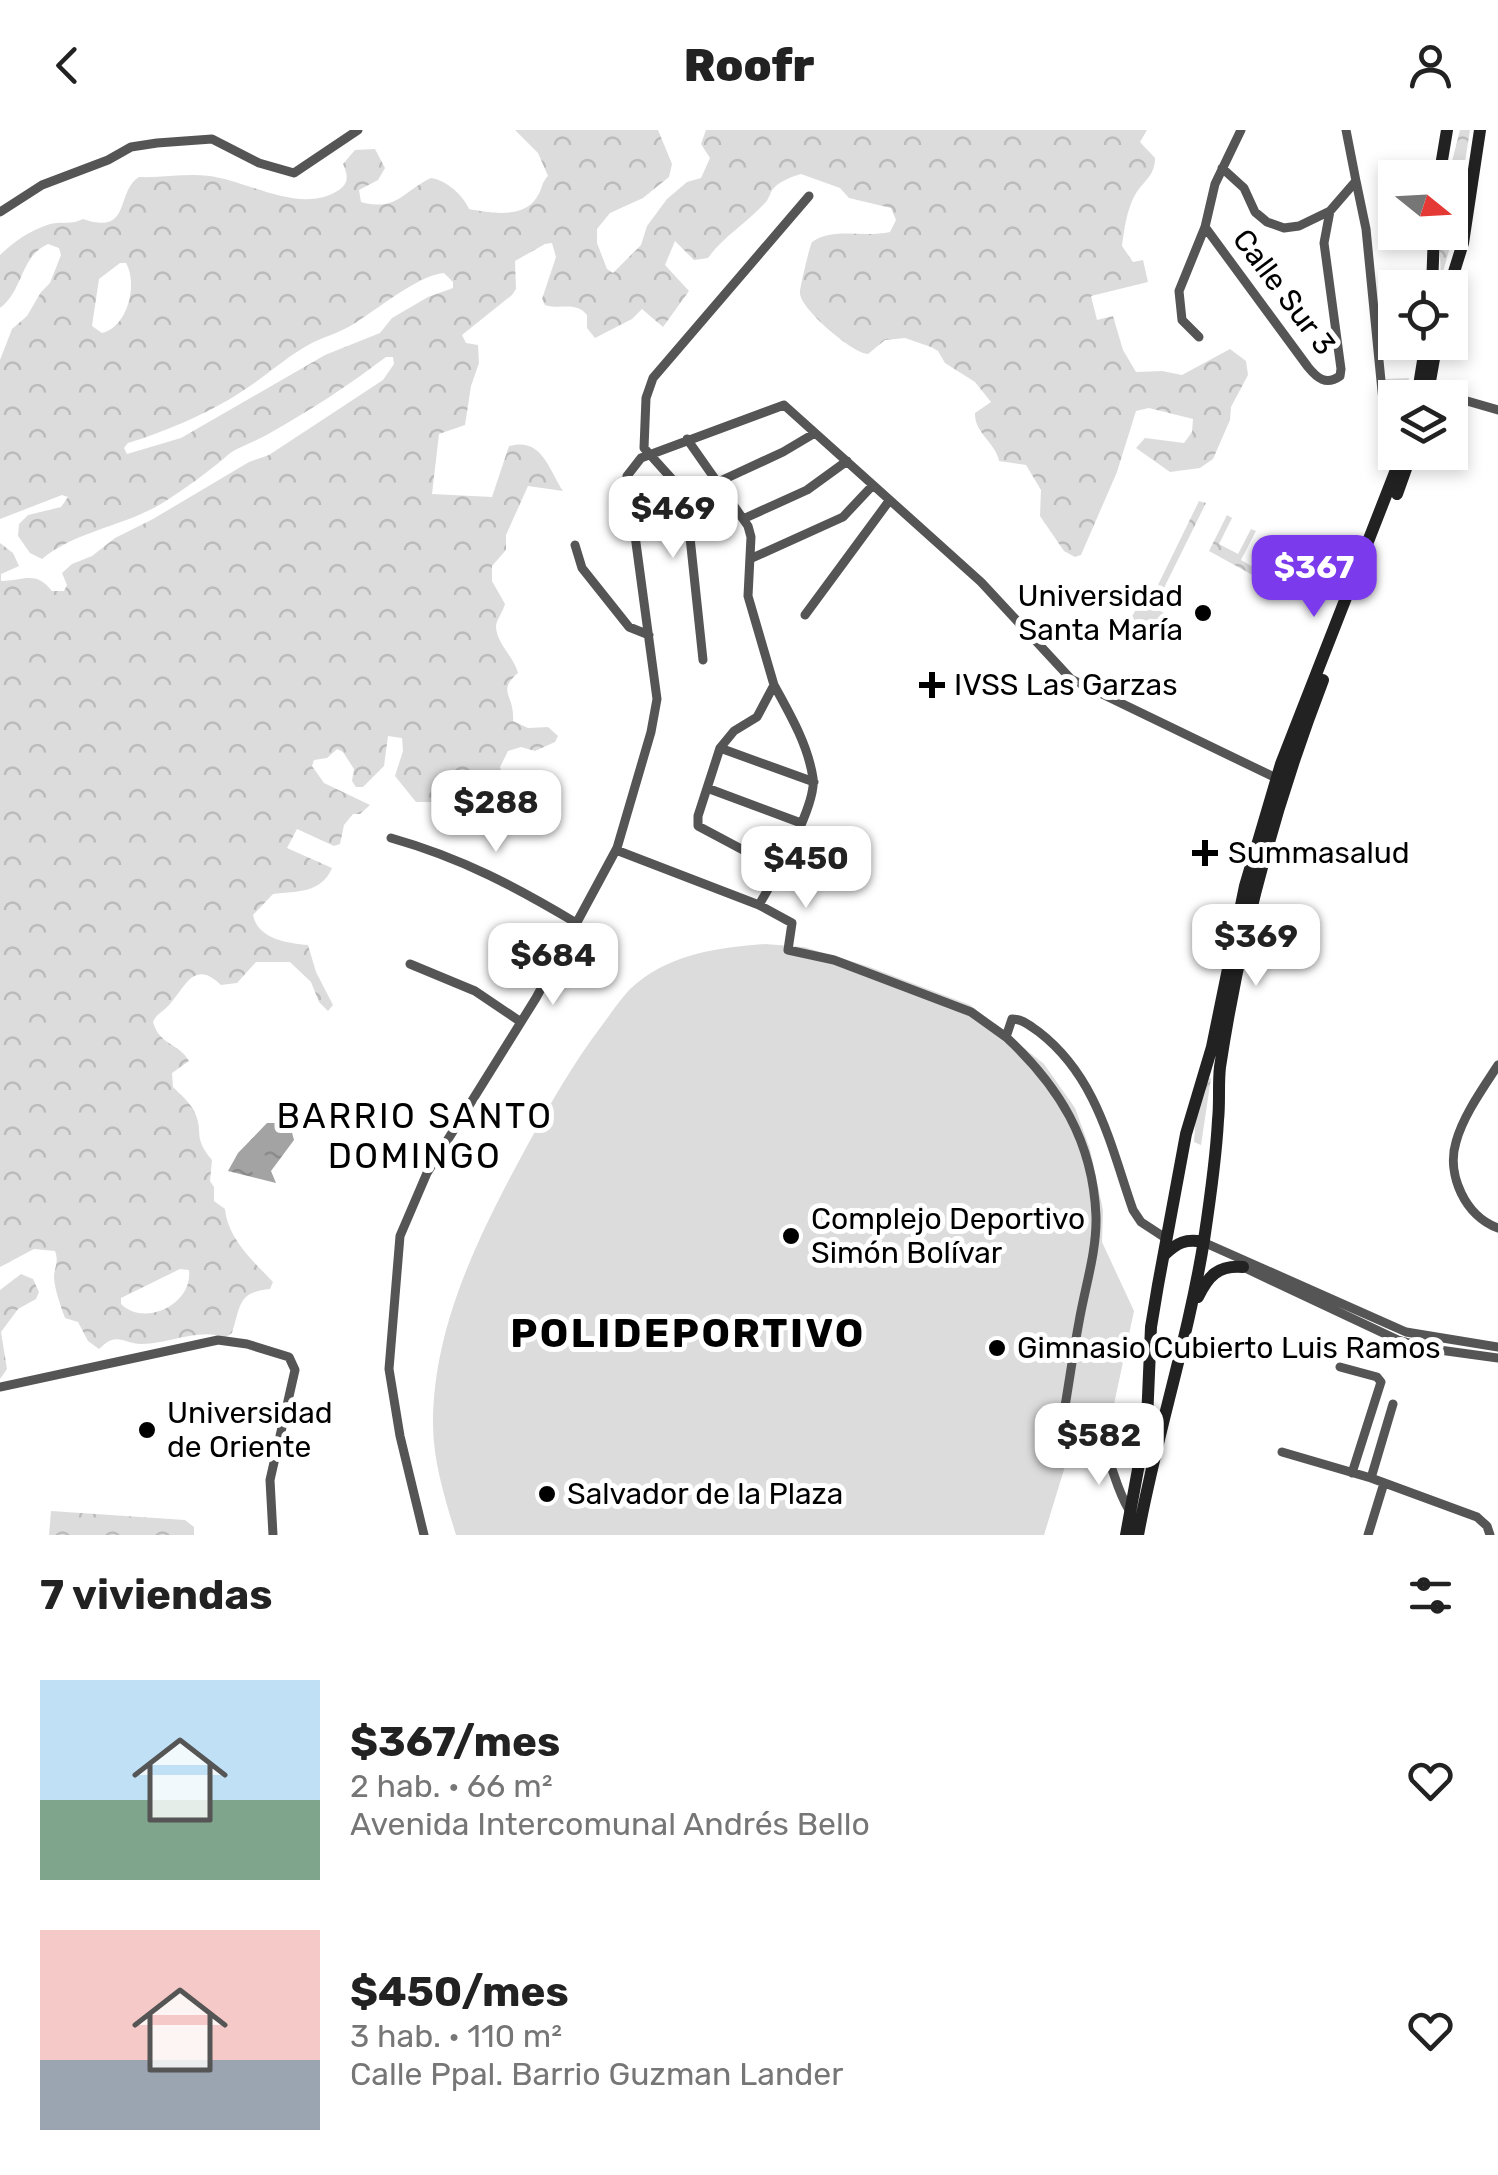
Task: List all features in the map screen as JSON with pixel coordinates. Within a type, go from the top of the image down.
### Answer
[{"type":"main road","points":[[1443,160],[1447,130]]},
{"type":"main road","points":[[1454,270],[1462,243],[1480,130]]},
{"type":"main road","points":[[1126,1535],[1147,1420],[1151,1327],[1186,1134],[1207,1067],[1245,886],[1276,778],[1396,470]]},
{"type":"main road","points":[[1138,1535],[1158,1436],[1190,1313],[1196,1240],[1218,1120],[1220,1072],[1244,937],[1294,758],[1405,470]]},
{"type":"main road","points":[[1164,1255],[1176,1244],[1196,1240]]},
{"type":"main road","points":[[1190,1313],[1207,1279],[1216,1270],[1243,1267]]},
{"type":"street","points":[[0,212],[42,185],[131,148],[206,138],[224,143],[259,163],[294,173],[358,130]]},
{"type":"street","points":[[1200,337],[1182,320],[1178,300],[1205,227],[1215,184],[1240,130]]},
{"type":"street","points":[[1346,130],[1366,228],[1381,380]]},
{"type":"street","points":[[1222,168],[1244,188],[1256,212],[1267,222],[1284,228],[1299,226],[1330,211],[1356,181]]},
{"type":"street","points":[[702,660],[689,528],[672,479],[660,462],[647,454],[643,440],[646,398],[653,378],[809,196]]},
{"type":"street","name":"Calle Sur 3","points":[[1205,227],[1308,367],[1318,379],[1326,381],[1340,376],[1341,369],[1324,243],[1330,211]]},
{"type":"street","points":[[1468,404],[1498,410]]},
{"type":"street","points":[[424,1535],[400,1436],[389,1369],[400,1236],[427,1173],[472,1106],[578,924],[616,850],[655,715],[657,681],[627,476],[647,454],[778,405],[789,408],[981,582],[1071,679],[1276,778]]},
{"type":"street","points":[[716,483],[815,433]]},
{"type":"street","points":[[687,439],[743,519],[751,537],[748,596],[774,685],[804,745],[814,782],[801,822],[759,905]]},
{"type":"street","points":[[743,519],[806,490],[847,461]]},
{"type":"street","points":[[750,560],[843,518],[873,485]]},
{"type":"street","points":[[805,616],[890,501]]},
{"type":"street","points":[[576,545],[582,568],[630,627],[649,635]]},
{"type":"street","points":[[774,685],[757,716],[734,731],[720,748],[698,826],[779,870]]},
{"type":"street","points":[[720,748],[814,782]]},
{"type":"street","points":[[707,788],[801,822]]},
{"type":"street","points":[[392,838],[489,872],[578,924]]},
{"type":"street","points":[[616,850],[759,905],[792,923],[788,950],[834,960],[971,1012],[1006,1037],[1041,1070],[1066,1106],[1081,1144],[1096,1214],[1060,1435],[1091,1443],[1112,1443],[1147,1420]]},
{"type":"street","points":[[410,964],[475,991],[521,1022]]},
{"type":"street","points":[[1006,1037],[1008,1024],[1017,1018],[1072,1064],[1099,1110],[1133,1210],[1140,1222],[1167,1239]]},
{"type":"street","points":[[1498,1066],[1456,1142],[1454,1163],[1456,1181],[1469,1206],[1490,1226],[1498,1228]]},
{"type":"street","points":[[1196,1240],[1406,1332],[1498,1347]]},
{"type":"street","points":[[1243,1267],[1398,1340],[1498,1358]]},
{"type":"street","points":[[0,1387],[218,1340],[289,1357],[296,1370],[270,1480],[273,1535]]},
{"type":"street","points":[[1340,1367],[1382,1382],[1352,1473]]},
{"type":"street","points":[[1371,1478],[1393,1404]]},
{"type":"street","points":[[1091,1443],[1110,1461],[1130,1512]]},
{"type":"street","points":[[1282,1452],[1371,1478],[1477,1517],[1490,1535]]},
{"type":"street","points":[[1368,1535],[1384,1484]]},
{"type":"green space","points":[[515,130],[658,130],[672,164],[669,177],[643,198],[610,213],[597,229],[597,243],[607,269],[613,273],[641,245],[647,226],[667,199],[687,182],[701,178],[710,158],[701,144],[706,130],[1147,130],[1140,142],[1155,158],[1155,164],[1132,201],[1122,246],[1133,262],[1143,260],[1148,282],[1091,296],[1097,320],[1113,316],[1123,350],[1136,372],[1182,375],[1230,349],[1246,361],[1248,375],[1231,407],[1230,420],[1213,459],[1200,468],[1170,472],[1136,448],[1145,438],[1184,443],[1192,432],[1193,419],[1149,408],[1136,411],[1117,472],[1081,555],[1075,557],[1064,551],[1040,516],[1041,490],[1026,465],[999,461],[978,426],[975,413],[991,402],[975,382],[945,363],[938,351],[905,338],[885,340],[868,354],[861,352],[829,330],[803,301],[800,291],[812,242],[830,235],[890,232],[896,220],[891,208],[849,198],[840,188],[801,174],[790,178],[775,186],[765,203],[708,258],[694,260],[675,241],[665,265],[689,291],[663,327],[642,309],[632,319],[595,338],[587,328],[583,311],[545,305],[542,299],[556,257],[552,243],[515,261],[516,289],[512,295],[462,335],[466,343],[478,345],[479,363],[465,425],[439,434],[432,494],[492,497],[509,446],[520,444],[543,456],[563,491],[528,486],[506,535],[506,550],[492,566],[492,581],[505,604],[496,624],[497,633],[518,673],[507,689],[513,721],[528,728],[548,727],[558,736],[555,742],[535,751],[521,747],[508,751],[500,767],[507,796],[504,802],[455,792],[437,802],[416,802],[395,776],[403,751],[402,738],[388,736],[384,766],[363,787],[356,787],[352,781],[354,769],[343,752],[337,749],[327,758],[314,760],[312,766],[324,783],[370,805],[360,814],[353,814],[344,825],[340,844],[334,846],[297,829],[287,848],[332,868],[315,887],[273,894],[253,915],[267,935],[308,945],[333,1005],[328,1011],[319,1002],[311,982],[290,962],[256,962],[237,983],[221,985],[204,974],[191,978],[153,1022],[160,1036],[189,1061],[172,1073],[173,1087],[193,1109],[200,1140],[212,1160],[210,1181],[214,1201],[225,1209],[231,1230],[243,1249],[273,1282],[270,1289],[246,1297],[232,1333],[226,1337],[194,1335],[142,1344],[115,1339],[99,1349],[88,1341],[78,1322],[65,1318],[54,1281],[55,1251],[34,1249],[0,1267],[0,543],[13,553],[19,566],[1,574],[1,581],[29,578],[52,591],[64,591],[67,585],[62,573],[72,564],[92,556],[115,538],[249,462],[269,455],[383,380],[394,364],[393,357],[386,357],[300,415],[233,451],[161,504],[70,542],[42,559],[30,553],[18,536],[19,524],[28,515],[61,507],[68,497],[62,495],[0,519],[0,360],[12,329],[27,316],[50,283],[61,255],[59,248],[48,244],[39,249],[0,308],[0,255],[23,236],[50,224],[83,219],[109,222],[116,217],[139,177],[210,176],[292,198],[324,197],[345,185],[343,164],[355,150],[375,149],[385,168],[378,180],[359,190],[361,202],[392,202],[431,178],[453,189],[469,209],[515,212],[531,204],[548,176],[538,153]],"holes":[[[120,263],[126,263],[131,293],[124,314],[102,333],[92,326],[99,279]],[[444,273],[453,282],[453,288],[428,297],[392,318],[380,333],[325,355],[181,438],[127,454],[124,448],[128,443],[174,427],[221,404],[302,349],[347,328],[434,275]],[[180,1269],[189,1270],[183,1293],[165,1309],[154,1313],[131,1311],[121,1304],[121,1298]]]},
{"type":"green space","points":[[1460,130],[1470,130],[1465,160],[1452,160]]},
{"type":"green space","points":[[1440,250],[1449,250],[1444,270]]},
{"type":"green space","points":[[1199,501],[1206,503],[1161,594],[1155,591]]},
{"type":"green space","points":[[1227,515],[1232,518],[1219,544],[1238,554],[1251,529],[1256,531],[1241,560],[1262,572],[1258,578],[1209,551]]},
{"type":"green space","points":[[1141,601],[1170,616],[1161,634],[1131,618]]},
{"type":"green space","name":"Complejo Deportivo Simón Bolívar","points":[[765,944],[804,947],[970,1005],[1044,1064],[1075,1108],[1090,1149],[1103,1210],[1102,1242],[1134,1311],[1111,1418],[1066,1463],[1044,1535],[456,1535],[435,1452],[435,1387],[441,1350],[463,1279],[510,1178],[572,1068],[632,987],[682,959],[714,950]]},
{"type":"green space","points":[[1211,1078],[1201,1145],[1194,1142],[1196,1112],[1207,1079]]},
{"type":"green space","points":[[21,1274],[33,1279],[39,1292],[36,1299],[18,1309],[1,1332],[7,1369],[0,1379],[0,1290]]},
{"type":"green space","points":[[51,1511],[185,1520],[194,1527],[194,1535],[49,1535]]},
{"type":"water","points":[[267,1123],[280,1123],[291,1129],[294,1140],[271,1171],[276,1183],[228,1171],[238,1153]]},
{"type":"place","name":"Universidad Santa María","points":[[1203,613]]},
{"type":"place","name":"IVSS Las Garzas","points":[[932,685]]},
{"type":"place","name":"Summasalud","points":[[1205,853]]},
{"type":"place","name":"Complejo Deportivo Simón Bolívar","points":[[791,1236]]},
{"type":"place","name":"Gimnasio Cubierto Luis Ramos","points":[[997,1348]]},
{"type":"place","name":"Universidad de Oriente","points":[[147,1430]]},
{"type":"place","name":"Salvador de la Plaza","points":[[547,1494]]},
{"type":"district","name":"BARRIO SANTO DOMINGO","points":[[415,1136]]},
{"type":"district","name":"POLIDEPORTIVO","points":[[688,1333]]}]
